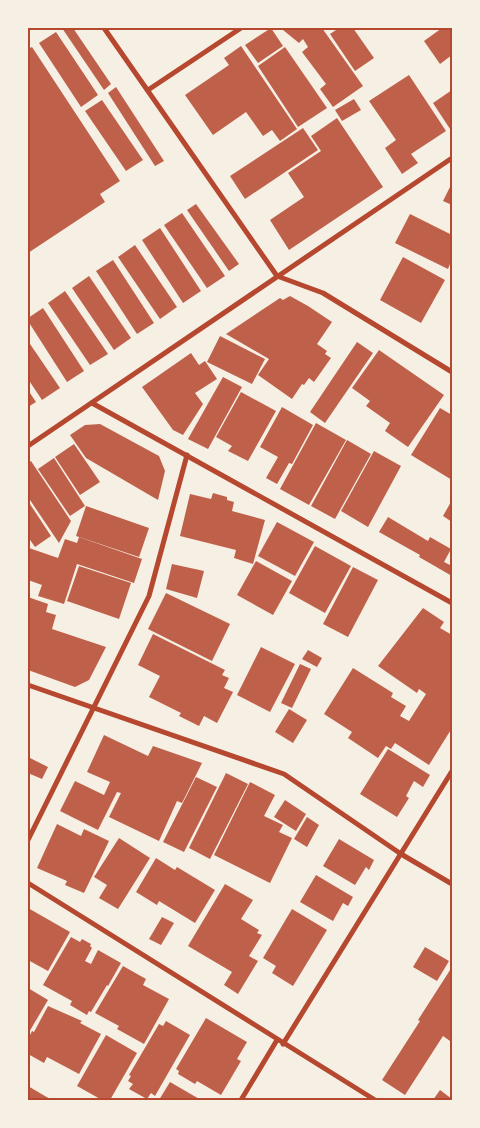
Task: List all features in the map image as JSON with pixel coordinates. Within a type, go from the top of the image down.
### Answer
[{"type":"street","points":[[104,28],[277,276],[323,293],[452,372]]},
{"type":"street","points":[[148,90],[241,28]]},
{"type":"street","points":[[28,446],[452,158]]},
{"type":"street","points":[[92,404],[452,603]]},
{"type":"street","points":[[28,840],[149,596],[188,456]]},
{"type":"street","points":[[28,686],[284,774],[401,854],[452,884]]},
{"type":"street","points":[[283,1044],[452,771]]},
{"type":"street","points":[[28,883],[375,1100]]},
{"type":"street","points":[[240,1100],[277,1040]]},
{"type":"building","points":[[62,28],[73,28],[111,84],[104,90]]},
{"type":"building","points":[[271,28],[283,46],[258,63],[245,45]]},
{"type":"building","points":[[285,28],[322,28],[363,86],[333,107],[320,89],[326,84],[302,52],[308,47],[303,39],[299,43],[283,30]]},
{"type":"building","points":[[339,28],[353,28],[374,58],[355,71],[330,34]]},
{"type":"building","points":[[442,28],[452,28],[452,55],[440,64],[424,41]]},
{"type":"building","points":[[56,32],[98,95],[81,107],[39,43]]},
{"type":"building","points":[[241,46],[297,129],[280,141],[272,130],[263,136],[246,112],[213,135],[185,95],[229,65],[224,58]]},
{"type":"building","points":[[32,47],[120,181],[100,194],[105,202],[28,253],[28,49]]},
{"type":"building","points":[[285,47],[327,108],[298,127],[258,66]]},
{"type":"building","points":[[409,75],[446,131],[411,154],[418,163],[402,174],[385,148],[396,140],[369,101]]},
{"type":"building","points":[[116,87],[164,161],[155,166],[108,93]]},
{"type":"building","points":[[452,90],[452,132],[433,103]]},
{"type":"building","points":[[354,99],[361,110],[342,121],[335,110]]},
{"type":"building","points":[[102,100],[143,160],[126,171],[85,111]]},
{"type":"building","points":[[337,118],[383,187],[289,250],[270,220],[304,197],[288,173],[321,151],[311,136]]},
{"type":"building","points":[[303,128],[318,150],[245,199],[230,176]]},
{"type":"building","points":[[452,183],[452,205],[443,201]]},
{"type":"building","points":[[196,204],[239,264],[229,271],[187,210]]},
{"type":"building","points":[[182,213],[225,276],[207,288],[164,225]]},
{"type":"building","points":[[410,214],[452,235],[452,259],[448,269],[395,243]]},
{"type":"building","points":[[160,228],[201,291],[183,303],[142,240]]},
{"type":"building","points":[[135,245],[177,307],[160,319],[118,257]]},
{"type":"building","points":[[403,257],[445,280],[421,323],[380,300]]},
{"type":"building","points":[[113,260],[154,323],[137,334],[96,271]]},
{"type":"building","points":[[89,276],[131,338],[114,350],[72,288]]},
{"type":"building","points":[[65,291],[108,354],[90,365],[48,303]]},
{"type":"building","points":[[290,296],[332,322],[317,344],[327,351],[325,354],[331,358],[314,382],[309,378],[304,385],[302,384],[292,399],[258,375],[269,359],[226,334],[280,298],[283,300]]},
{"type":"building","points":[[43,308],[84,371],[67,382],[28,321],[28,318]]},
{"type":"building","points":[[220,336],[265,359],[252,384],[207,362]]},
{"type":"building","points":[[28,341],[60,388],[42,400],[28,379]]},
{"type":"building","points":[[357,342],[373,353],[325,423],[310,412]]},
{"type":"building","points":[[379,350],[444,395],[408,447],[385,431],[390,423],[366,406],[370,401],[352,388]]},
{"type":"building","points":[[191,353],[199,365],[205,361],[217,379],[195,393],[203,404],[183,435],[173,430],[142,387]]},
{"type":"building","points":[[223,377],[242,387],[208,449],[188,439]]},
{"type":"building","points":[[28,390],[36,402],[28,407]]},
{"type":"building","points":[[241,392],[276,411],[248,461],[228,451],[232,446],[216,437]]},
{"type":"building","points":[[282,407],[313,425],[292,464],[289,463],[277,484],[266,478],[278,457],[260,447]]},
{"type":"building","points":[[440,408],[452,415],[452,480],[411,455]]},
{"type":"building","points":[[316,423],[346,440],[309,505],[280,489]]},
{"type":"building","points":[[100,424],[159,456],[165,471],[158,500],[86,458],[70,435],[85,425]]},
{"type":"building","points":[[347,440],[371,454],[335,519],[311,506]]},
{"type":"building","points":[[74,444],[100,482],[80,495],[55,457]]},
{"type":"building","points":[[374,451],[401,466],[368,527],[341,511]]},
{"type":"building","points":[[54,458],[85,506],[70,516],[38,469]]},
{"type":"building","points":[[31,461],[71,521],[59,543],[28,497],[28,463]]},
{"type":"building","points":[[213,493],[227,497],[227,500],[234,502],[232,511],[265,520],[253,564],[234,558],[236,550],[180,536],[190,494],[211,499]]},
{"type":"building","points":[[452,500],[452,522],[443,516]]},
{"type":"building","points":[[28,501],[51,536],[35,547],[28,537]]},
{"type":"building","points":[[86,506],[149,528],[139,557],[76,536]]},
{"type":"building","points":[[388,517],[428,541],[430,537],[451,549],[444,562],[452,566],[452,576],[379,532]]},
{"type":"building","points":[[277,522],[314,542],[295,576],[258,556]]},
{"type":"building","points":[[79,537],[142,559],[134,583],[77,564],[64,604],[38,596],[42,585],[28,580],[29,548],[58,558],[65,539],[77,543]]},
{"type":"building","points":[[315,546],[351,566],[325,613],[289,593]]},
{"type":"building","points":[[256,561],[292,581],[273,615],[237,595]]},
{"type":"building","points":[[172,564],[204,571],[197,598],[166,589]]},
{"type":"building","points":[[79,566],[131,583],[119,619],[67,601]]},
{"type":"building","points":[[353,567],[378,580],[348,637],[323,624]]},
{"type":"building","points":[[166,593],[230,624],[212,661],[148,629]]},
{"type":"building","points":[[28,597],[48,604],[46,612],[56,615],[52,629],[106,647],[89,680],[75,687],[28,670]]},
{"type":"building","points":[[423,608],[444,622],[440,628],[452,635],[452,728],[429,765],[395,743],[391,749],[386,746],[378,758],[348,738],[352,732],[324,714],[353,668],[393,693],[391,697],[406,706],[400,716],[409,721],[426,694],[419,689],[417,693],[378,666]]},
{"type":"building","points":[[153,634],[225,670],[222,675],[229,678],[224,688],[233,692],[217,723],[204,716],[199,726],[179,716],[181,713],[149,697],[160,676],[138,665]]},
{"type":"building","points":[[261,647],[295,664],[270,712],[237,695]]},
{"type":"building","points":[[308,650],[322,658],[317,667],[302,659]]},
{"type":"building","points":[[300,664],[311,669],[292,708],[281,703]]},
{"type":"building","points":[[289,709],[307,720],[293,743],[275,732]]},
{"type":"building","points":[[104,735],[148,756],[153,746],[202,763],[182,803],[177,801],[159,841],[109,817],[121,793],[117,792],[98,830],[60,811],[75,781],[104,795],[110,782],[87,772]]},
{"type":"building","points":[[388,749],[430,775],[423,787],[414,781],[406,796],[409,798],[397,817],[360,794]]},
{"type":"building","points":[[28,757],[48,767],[42,779],[28,773]]},
{"type":"building","points":[[226,773],[248,784],[210,859],[189,848]]},
{"type":"building","points":[[196,777],[217,787],[184,852],[163,842]]},
{"type":"building","points":[[250,782],[275,795],[264,816],[283,825],[279,832],[292,838],[270,883],[214,855]]},
{"type":"building","points":[[285,800],[306,814],[296,831],[274,817]]},
{"type":"building","points":[[307,817],[319,825],[307,847],[294,839]]},
{"type":"building","points":[[57,824],[81,836],[84,829],[109,841],[84,893],[65,885],[67,881],[37,868]]},
{"type":"building","points":[[119,838],[150,858],[118,909],[99,898],[107,885],[94,877]]},
{"type":"building","points":[[339,839],[374,860],[369,870],[366,867],[355,885],[323,866]]},
{"type":"building","points":[[156,858],[175,870],[177,867],[215,890],[195,923],[159,901],[157,905],[136,892]]},
{"type":"building","points":[[316,875],[353,897],[348,906],[343,903],[333,921],[300,902]]},
{"type":"building","points":[[225,884],[253,900],[241,919],[259,930],[257,933],[262,935],[249,956],[258,961],[238,994],[224,985],[232,972],[188,946]]},
{"type":"building","points":[[28,908],[70,932],[48,971],[28,960]]},
{"type":"building","points":[[292,909],[327,930],[293,986],[272,973],[276,966],[263,958]]},
{"type":"building","points":[[162,917],[174,923],[161,945],[149,939]]},
{"type":"building","points":[[71,937],[80,942],[82,939],[91,944],[92,948],[85,961],[91,964],[98,950],[121,963],[91,1012],[89,1011],[87,1015],[70,1005],[72,1001],[43,985]]},
{"type":"building","points":[[425,947],[449,961],[437,981],[413,967]]},
{"type":"building","points":[[123,966],[146,979],[143,985],[169,999],[144,1044],[117,1029],[119,1026],[95,1013]]},
{"type":"building","points":[[452,967],[452,1038],[450,1041],[443,1036],[405,1095],[382,1080]]},
{"type":"building","points":[[28,988],[48,1000],[28,1034]]},
{"type":"building","points":[[48,1006],[82,1021],[80,1023],[101,1034],[79,1074],[47,1057],[44,1063],[28,1054],[28,1039],[32,1031],[34,1032]]},
{"type":"building","points":[[206,1018],[247,1042],[237,1059],[241,1061],[221,1095],[197,1081],[195,1084],[178,1074],[179,1071],[176,1069]]},
{"type":"building","points":[[166,1021],[190,1035],[155,1096],[151,1093],[147,1099],[129,1089],[133,1084],[128,1081],[131,1076],[129,1075],[159,1024],[163,1026]]},
{"type":"building","points":[[106,1035],[137,1053],[110,1100],[102,1100],[77,1086]]},
{"type":"building","points":[[170,1082],[201,1100],[159,1100]]},
{"type":"building","points":[[28,1086],[50,1099],[28,1100]]},
{"type":"building","points":[[440,1090],[452,1099],[452,1100],[433,1100]]}]
